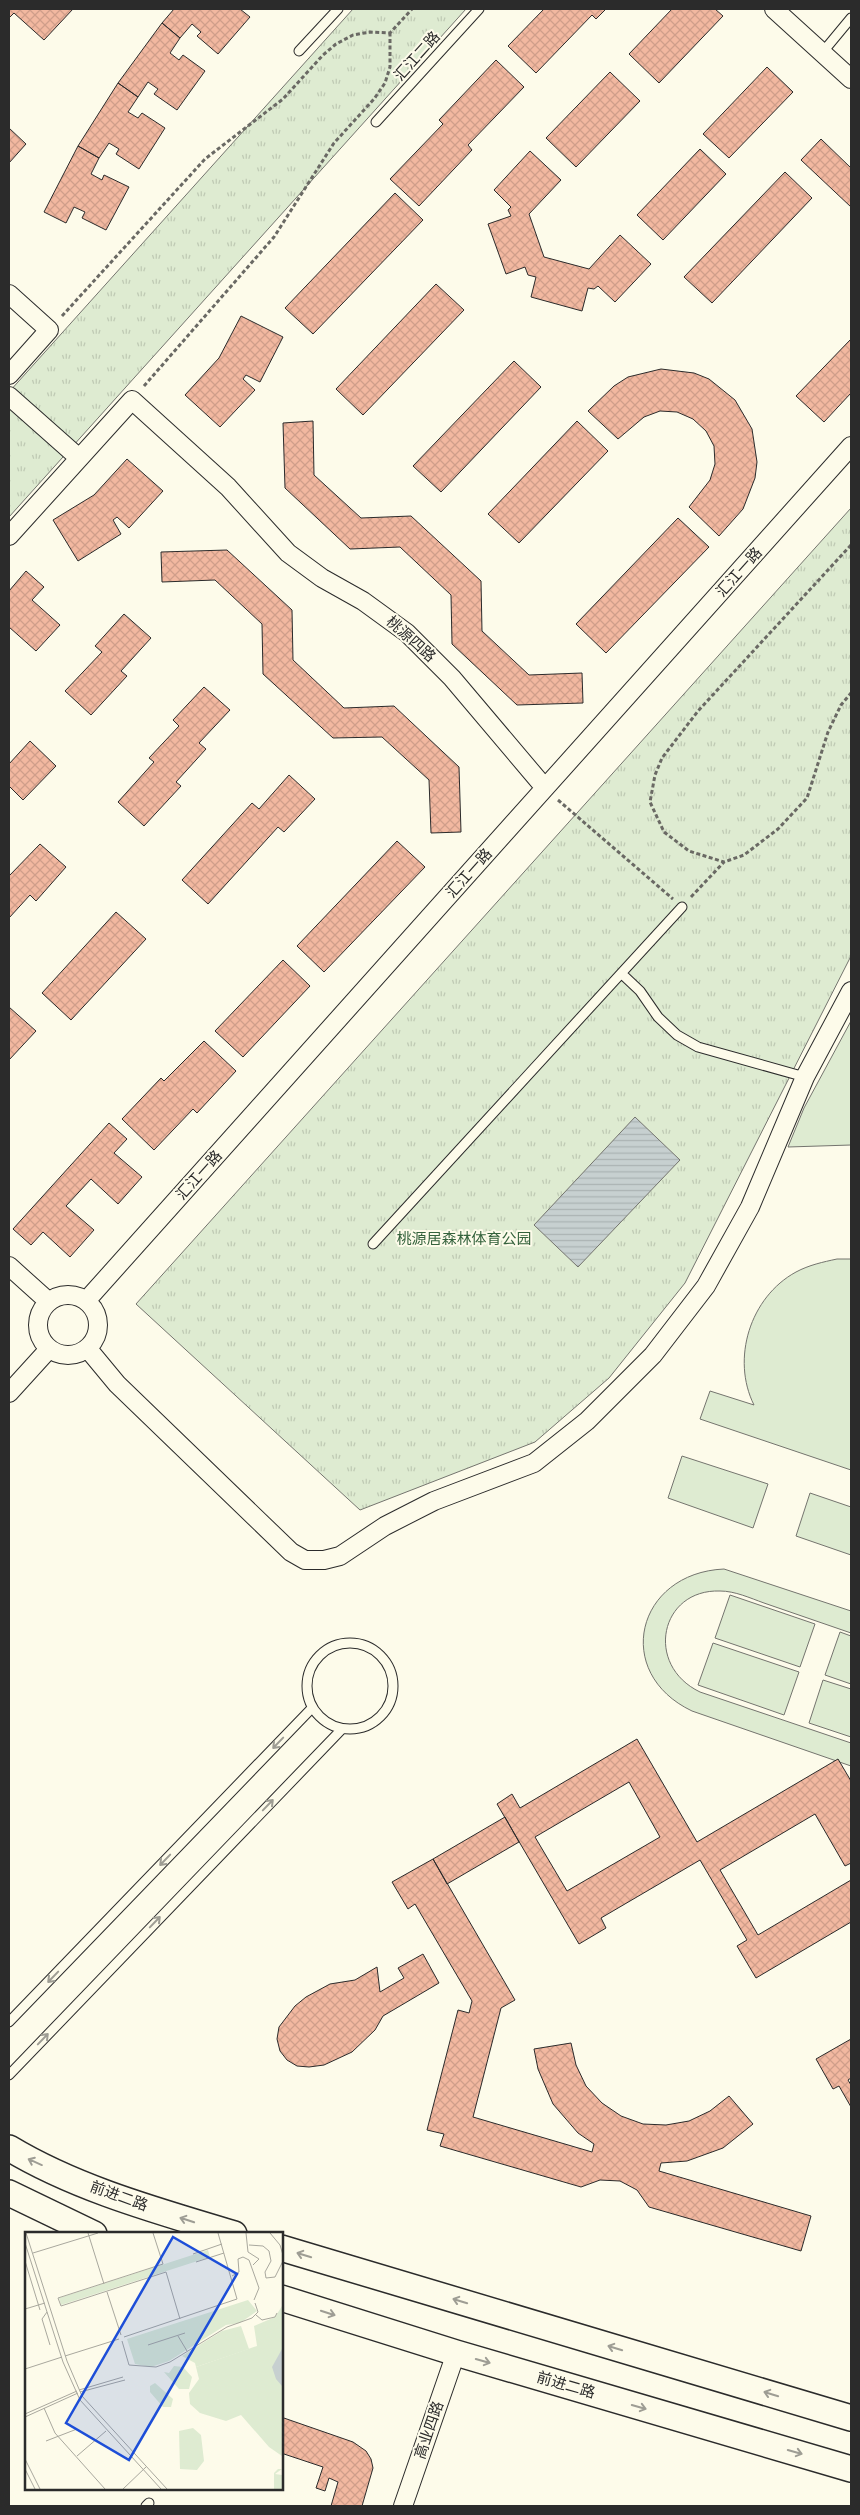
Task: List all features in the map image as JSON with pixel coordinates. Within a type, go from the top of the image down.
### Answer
[{"type":"main road","name":"前进二路","points":[[9,2148],[30,2160],[97,2189],[228,2232]]},
{"type":"main road","points":[[9,2193],[57,2218],[89,2232]]},
{"type":"main road","points":[[9,2209],[19,2209],[57,2218]]},
{"type":"main road","points":[[282,2248],[851,2418]]},
{"type":"main road","name":"前进二路","points":[[282,2298],[456,2353],[851,2469]]},
{"type":"street","points":[[774,9],[851,79]]},
{"type":"street","points":[[9,294],[49,330],[9,375]]},
{"type":"street","points":[[9,396],[79,458]]},
{"type":"street","points":[[9,536],[132,400]]},
{"type":"street","name":"桃源四路","points":[[132,400],[228,487],[303,565],[363,601],[406,633],[452,678],[545,788]]},
{"type":"street","name":"汇江一路","points":[[86,1301],[851,446]]},
{"type":"street","points":[[88,1349],[116,1384],[291,1552],[305,1560],[324,1560],[340,1556],[385,1526],[434,1502],[534,1463],[587,1421],[646,1361],[706,1286],[750,1207],[806,1077],[851,991]]},
{"type":"street","points":[[9,1266],[49,1302]]},
{"type":"street","points":[[68,1294],[86,1301],[93,1307],[98,1324],[98,1334],[88,1349],[80,1353],[64,1356],[48,1350],[38,1334],[38,1316],[49,1302],[68,1294]]},
{"type":"street","points":[[9,1393],[48,1350]]},
{"type":"street","name":"高业四路","points":[[402,2506],[456,2353]]},
{"type":"lane","points":[[299,51],[338,9]]},
{"type":"lane","name":"汇江二路","points":[[376,122],[478,9]]},
{"type":"lane","points":[[822,53],[851,18]]},
{"type":"lane","points":[[373,1244],[682,907]]},
{"type":"lane","points":[[622,974],[640,990],[658,1017],[677,1035],[698,1047],[806,1077]]},
{"type":"lane","points":[[345,1643],[369,1648],[379,1654],[392,1675],[393,1688],[385,1710],[366,1726],[354,1729],[342,1728],[320,1718],[312,1708],[308,1697],[308,1678],[314,1661],[323,1652],[333,1646],[345,1643]]},
{"type":"lane","points":[[9,2022],[312,1708]]},
{"type":"lane","points":[[9,2075],[342,1728]]},
{"type":"path","points":[[132,400],[274,237],[334,144],[374,99],[385,83],[390,67],[390,33],[412,9]]},
{"type":"path","points":[[49,330],[205,159],[283,99],[323,55],[336,44],[353,35],[370,32],[390,33]]},
{"type":"path","points":[[724,862],[689,852],[664,832],[650,802],[658,767],[662,758],[698,711],[851,545]]},
{"type":"path","points":[[545,788],[682,907],[724,862],[744,855],[778,828],[806,798],[828,732],[841,704],[851,693]]},
{"type":"green space","points":[[353,9],[466,9],[9,517],[9,392]]},
{"type":"green space","name":"桃源居森林体育公园","points":[[851,508],[851,956],[685,1283],[609,1378],[535,1442],[360,1510],[136,1304]]},
{"type":"green space","points":[[851,1021],[851,1145],[788,1147],[804,1108]]},
{"type":"green space","points":[[837,1259],[851,1259],[851,1470],[700,1419],[710,1391],[754,1405],[747,1387],[744,1368],[745,1349],[756,1313],[780,1283],[796,1272]]},
{"type":"green space","points":[[682,1456],[768,1484],[753,1528],[668,1498]]},
{"type":"green space","points":[[810,1493],[851,1507],[851,1555],[796,1536]]},
{"type":"green space","points":[[724,1569],[851,1611],[851,1633],[737,1593],[720,1591],[700,1594],[684,1602],[673,1615],[666,1631],[666,1648],[671,1665],[682,1680],[700,1692],[851,1743],[851,1766],[692,1711],[667,1694],[651,1673],[644,1650],[645,1627],[654,1606],[671,1588],[694,1575]]},
{"type":"green space","points":[[730,1595],[815,1624],[800,1667],[715,1638]]},
{"type":"green space","points":[[840,1632],[851,1636],[851,1684],[825,1675]]},
{"type":"green space","points":[[713,1643],[799,1672],[784,1715],[698,1685]]},
{"type":"green space","points":[[823,1680],[851,1689],[851,1737],[809,1723]]},
{"type":"shaded area","points":[[635,1117],[680,1160],[578,1267],[534,1225]]},
{"type":"building","points":[[9,9],[73,9],[44,40],[14,13],[9,18]]},
{"type":"building","points":[[174,9],[240,9],[250,17],[218,54],[197,36],[201,32],[192,24],[180,38],[162,23]]},
{"type":"building","points":[[544,9],[606,9],[596,19],[592,15],[536,73],[508,46]]},
{"type":"building","points":[[672,9],[715,9],[723,16],[659,83],[629,54]]},
{"type":"building","points":[[162,23],[180,38],[170,53],[179,60],[183,55],[205,71],[177,110],[154,94],[158,89],[148,82],[138,97],[118,83]]},
{"type":"building","points":[[496,60],[524,87],[468,145],[472,150],[419,206],[390,179],[443,124],[439,120]]},
{"type":"building","points":[[767,67],[793,92],[729,158],[703,134]]},
{"type":"building","points":[[610,72],[640,101],[576,167],[546,138]]},
{"type":"building","points":[[118,83],[138,97],[128,112],[138,118],[142,113],[165,128],[139,169],[116,154],[119,149],[109,143],[99,158],[78,146]]},
{"type":"building","points":[[9,128],[26,144],[9,163]]},
{"type":"building","points":[[821,139],[851,168],[851,207],[801,160]]},
{"type":"building","points":[[78,146],[99,158],[91,174],[102,180],[104,175],[129,187],[106,230],[82,218],[85,212],[74,207],[66,223],[44,212]]},
{"type":"building","points":[[700,149],[726,174],[663,240],[637,215]]},
{"type":"building","points":[[530,151],[561,180],[529,214],[544,257],[589,269],[620,235],[651,264],[615,302],[598,286],[594,289],[588,288],[582,311],[531,297],[536,277],[528,275],[525,267],[506,274],[488,224],[511,216],[508,210],[511,207],[494,190]]},
{"type":"building","points":[[785,172],[812,198],[712,303],[684,277]]},
{"type":"building","points":[[395,193],[423,220],[313,334],[285,308]]},
{"type":"building","points":[[436,284],[464,310],[363,415],[336,389]]},
{"type":"building","points":[[241,316],[283,337],[260,382],[246,375],[243,379],[255,390],[220,427],[185,395],[219,358]]},
{"type":"building","points":[[851,339],[851,393],[824,422],[796,396]]},
{"type":"building","points":[[514,361],[541,387],[441,492],[413,466]]},
{"type":"building","points":[[661,369],[694,373],[709,379],[735,400],[752,429],[757,462],[755,478],[743,509],[719,536],[689,507],[710,480],[715,464],[714,446],[706,431],[693,419],[677,412],[660,411],[644,417],[618,439],[588,411],[614,386],[628,377]]},
{"type":"building","points":[[313,421],[314,475],[361,518],[411,516],[481,581],[482,631],[529,675],[582,673],[583,703],[517,705],[452,644],[451,595],[400,547],[350,549],[285,488],[283,423]]},
{"type":"building","points":[[577,421],[608,451],[519,543],[488,514]]},
{"type":"building","points":[[127,459],[163,491],[129,528],[117,517],[113,520],[121,534],[78,561],[53,520],[94,495]]},
{"type":"building","points":[[678,518],[709,547],[606,653],[576,624]]},
{"type":"building","points":[[227,550],[292,610],[293,660],[344,708],[394,706],[459,767],[461,832],[431,833],[429,780],[382,737],[333,738],[263,674],[262,624],[215,580],[162,582],[161,552]]},
{"type":"building","points":[[26,571],[44,587],[32,600],[60,625],[36,651],[9,627],[9,591]]},
{"type":"building","points":[[124,614],[151,638],[121,671],[127,676],[91,715],[65,691],[102,652],[95,646]]},
{"type":"building","points":[[204,687],[230,710],[199,743],[206,749],[176,782],[181,786],[144,826],[118,802],[154,762],[149,758],[179,726],[173,720]]},
{"type":"building","points":[[30,741],[56,766],[23,800],[9,786],[9,764]]},
{"type":"building","points":[[289,775],[315,799],[284,832],[278,827],[208,904],[182,880],[252,803],[259,809]]},
{"type":"building","points":[[397,841],[425,867],[324,972],[297,946]]},
{"type":"building","points":[[40,844],[66,867],[36,901],[30,895],[9,918],[9,876]]},
{"type":"building","points":[[116,912],[146,939],[71,1020],[42,993]]},
{"type":"building","points":[[283,960],[310,986],[243,1057],[215,1031]]},
{"type":"building","points":[[9,1007],[36,1031],[9,1060]]},
{"type":"building","points":[[204,1041],[236,1071],[197,1113],[193,1109],[154,1150],[122,1119],[161,1078],[164,1081]]},
{"type":"building","points":[[109,1123],[127,1139],[114,1153],[142,1177],[118,1204],[91,1179],[66,1206],[94,1230],[70,1257],[43,1232],[31,1245],[13,1229]]},
{"type":"building","points":[[637,1739],[697,1842],[838,1759],[851,1781],[851,1863],[845,1866],[815,1814],[720,1870],[758,1935],[851,1880],[851,1922],[756,1978],[737,1946],[747,1940],[700,1860],[601,1918],[606,1928],[579,1944],[497,1804],[512,1794],[520,1808]],"holes":[[[629,1782],[660,1837],[567,1891],[535,1837]]]},
{"type":"building","points":[[505,1817],[519,1842],[447,1884],[433,1859]]},
{"type":"building","points":[[433,1859],[515,2000],[501,2008],[473,2117],[592,2152],[594,2144],[578,2133],[553,2104],[538,2069],[534,2049],[571,2043],[576,2065],[586,2086],[602,2103],[621,2116],[643,2124],[666,2125],[689,2121],[710,2111],[729,2096],[753,2124],[723,2148],[687,2161],[661,2163],[659,2171],[811,2216],[801,2251],[649,2207],[637,2190],[620,2181],[600,2180],[581,2187],[440,2146],[444,2134],[427,2130],[458,2010],[469,2013],[472,2001],[415,1904],[408,1909],[392,1882]]},
{"type":"building","points":[[423,1954],[439,1983],[383,2016],[375,2030],[352,2052],[324,2065],[309,2067],[297,2066],[287,2060],[280,2051],[277,2039],[279,2027],[295,2006],[306,1997],[330,1984],[355,1980],[377,1967],[380,1992],[404,1978],[398,1968]]},
{"type":"building","points":[[851,2039],[851,2078],[848,2080],[851,2085],[851,2107],[839,2086],[833,2089],[816,2059]]},
{"type":"building","points":[[282,2417],[353,2442],[366,2451],[371,2459],[373,2468],[362,2506],[331,2506],[338,2482],[329,2478],[325,2491],[316,2488],[323,2467],[282,2453]]}]
